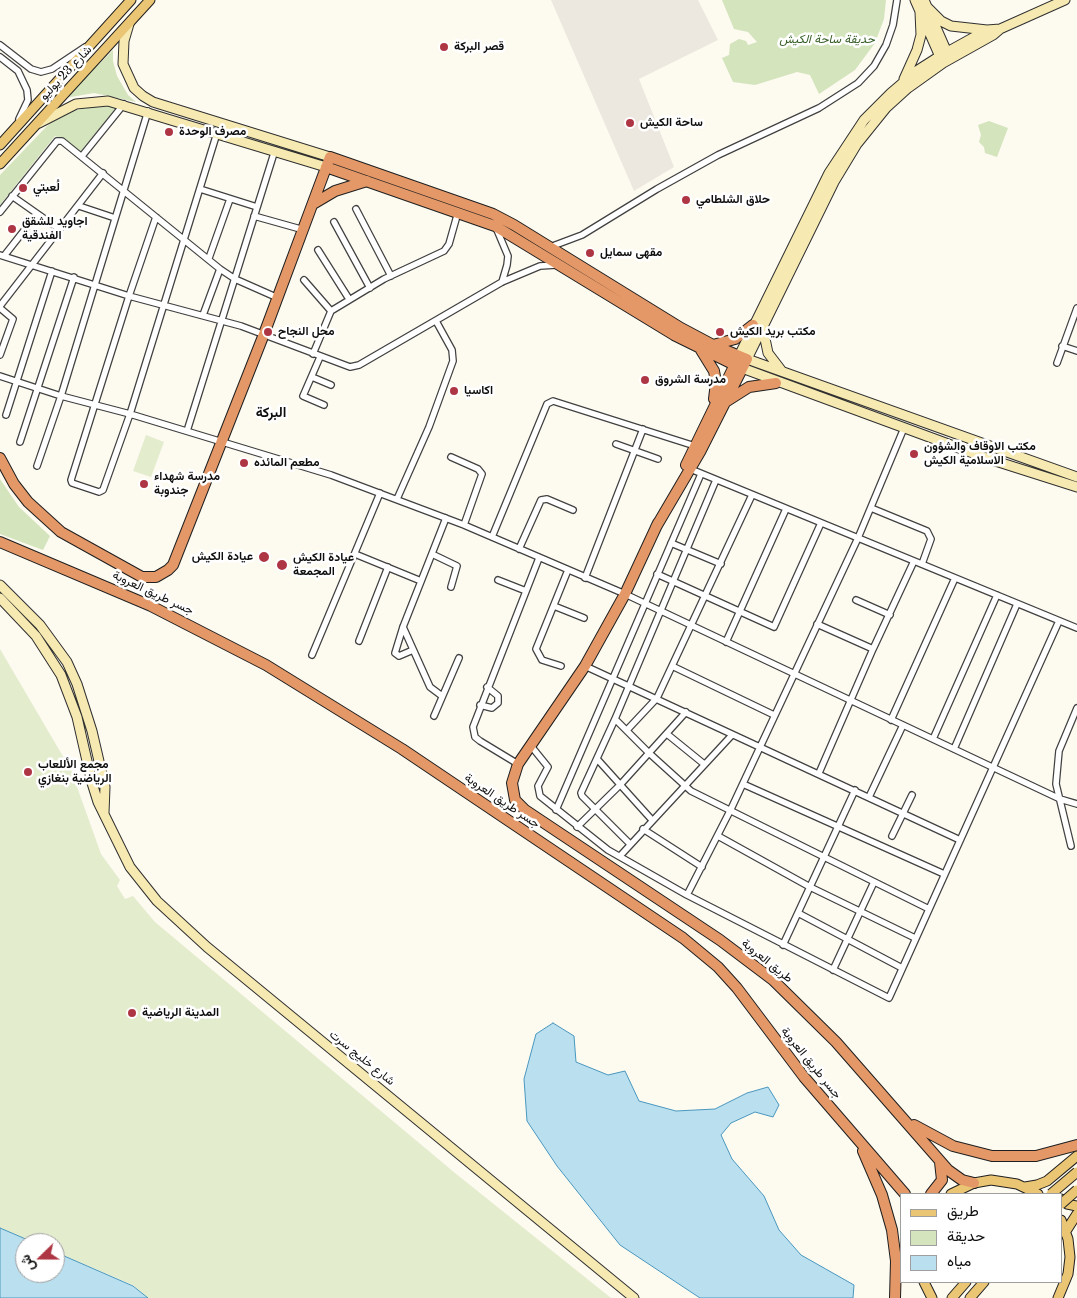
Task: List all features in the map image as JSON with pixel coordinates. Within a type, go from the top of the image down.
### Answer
[{"type":"highway","points":[[328,162],[470,205],[514,225],[659,315],[741,362]]},
{"type":"highway","points":[[328,162],[368,181],[495,226],[701,349],[741,362]]},
{"type":"highway","points":[[0,458],[14,484],[28,502],[61,532],[142,577],[149,578],[163,575],[173,564],[278,298],[328,162]]},
{"type":"highway","points":[[313,204],[335,191],[368,181]]},
{"type":"highway","points":[[713,345],[735,339],[758,326]]},
{"type":"highway","points":[[701,349],[714,371],[716,392],[713,405]]},
{"type":"highway","points":[[518,764],[585,666],[625,594],[656,527],[724,403],[741,362]]},
{"type":"highway","points":[[688,468],[695,446],[713,405],[741,362]]},
{"type":"highway","points":[[724,403],[749,386],[776,383]]},
{"type":"highway","name":"جسر طريق العروبة","points":[[0,542],[151,606],[266,665],[388,740],[683,938],[718,967],[737,988],[789,1058],[904,1193]]},
{"type":"highway","name":"طريق العروبة","points":[[518,764],[512,783],[513,794],[525,810],[697,924],[773,980],[821,1026],[940,1161],[956,1177],[974,1183]]},
{"type":"highway","points":[[899,1114],[940,1140],[979,1154],[1024,1157],[1051,1153],[1077,1145]]},
{"type":"highway","points":[[857,1138],[875,1177],[888,1212],[896,1261],[895,1298]]},
{"type":"highway","points":[[932,1193],[942,1180],[940,1161]]},
{"type":"main road","name":"شارع 23 يوليو","points":[[0,145],[131,0]]},
{"type":"main road","name":"شارع 23 يوليو","points":[[0,164],[150,0]]},
{"type":"main road","points":[[915,0],[941,21],[951,26],[987,30],[1000,28],[1065,0]]},
{"type":"main road","points":[[924,6],[945,57]]},
{"type":"main road","points":[[901,83],[917,50],[921,35],[924,6]]},
{"type":"main road","points":[[129,24],[124,41],[123,64],[134,88],[143,96],[153,102],[328,162]]},
{"type":"main road","points":[[785,374],[768,354],[758,326],[836,178],[857,144],[896,99],[945,57],[988,38],[1000,28]]},
{"type":"main road","points":[[741,362],[829,173],[864,120],[901,83],[987,30]]},
{"type":"main road","points":[[35,126],[76,104],[108,101],[148,111],[275,150],[328,162]]},
{"type":"main road","points":[[741,362],[785,374],[1077,476]]},
{"type":"main road","points":[[741,362],[776,383],[989,459],[1077,487]]},
{"type":"main road","name":"شارع خليج سرت","points":[[0,584],[40,625],[67,662],[78,684],[90,722],[104,787],[104,813]]},
{"type":"main road","name":"شارع خليج سرت","points":[[0,598],[36,636],[61,675],[77,717],[93,789],[130,867],[141,882],[174,918],[634,1298]]},
{"type":"main road","points":[[1025,1187],[1042,1183],[1077,1156]]},
{"type":"main road","points":[[1058,1172],[1056,1183],[1058,1193]]},
{"type":"main road","points":[[1052,1193],[1077,1172]]},
{"type":"main road","points":[[953,1193],[974,1183],[1000,1180],[1025,1187],[1036,1193]]},
{"type":"main road","points":[[1062,1203],[1077,1190]]},
{"type":"main road","points":[[1062,1199],[1071,1205],[1077,1206]]},
{"type":"main road","points":[[1066,1231],[1077,1214]]},
{"type":"main road","points":[[1058,1298],[1066,1282],[1070,1265],[1070,1248],[1062,1222]]},
{"type":"main road","points":[[952,1298],[965,1283]]},
{"type":"main road","points":[[970,1298],[983,1283]]},
{"type":"main road","points":[[926,1290],[932,1298]]},
{"type":"street","points":[[550,247],[582,235],[657,189],[718,155],[819,108],[846,92],[858,83],[874,66],[886,44],[893,25],[897,0]]},
{"type":"street","points":[[0,45],[31,69],[40,72],[52,69],[93,42]]},
{"type":"street","points":[[0,57],[18,71],[28,90],[28,100],[12,132]]},
{"type":"street","points":[[82,156],[124,104]]},
{"type":"street","points":[[37,466],[61,396],[148,111]]},
{"type":"street","points":[[156,217],[71,480],[72,483],[99,492],[103,490],[130,414],[162,305],[217,133]]},
{"type":"street","points":[[0,212],[57,141],[62,140],[209,258],[220,269],[235,279],[278,298]]},
{"type":"street","points":[[187,431],[275,150]]},
{"type":"street","points":[[0,355],[12,319],[0,307],[103,173]]},
{"type":"street","points":[[200,189],[257,207]]},
{"type":"street","points":[[12,196],[59,229]]},
{"type":"street","points":[[209,258],[230,199]]},
{"type":"street","points":[[79,206],[115,218]]},
{"type":"street","points":[[356,209],[391,276]]},
{"type":"street","points":[[313,354],[331,311],[391,276],[444,251],[449,244],[458,212]]},
{"type":"street","points":[[37,214],[2,255],[129,296],[221,320],[264,334],[350,367],[359,365],[502,282],[540,266],[559,265]]},
{"type":"street","points":[[254,216],[304,230]]},
{"type":"street","points":[[334,222],[370,288]]},
{"type":"street","points":[[495,226],[508,256],[508,265],[502,282]]},
{"type":"street","points":[[318,250],[349,299]]},
{"type":"street","points":[[203,316],[220,269]]},
{"type":"street","points":[[6,415],[52,271]]},
{"type":"street","points":[[20,442],[74,277]]},
{"type":"street","points":[[304,280],[331,311]]},
{"type":"street","points":[[1057,362],[1077,308]]},
{"type":"street","points":[[397,499],[429,427],[453,361],[452,350],[436,321]]},
{"type":"street","points":[[1062,346],[1077,352]]},
{"type":"street","points":[[320,357],[304,396],[324,405]]},
{"type":"street","points":[[0,376],[61,396],[130,414],[331,474],[464,525],[625,594],[1060,799],[1077,804]]},
{"type":"street","points":[[312,377],[331,384]]},
{"type":"street","points":[[492,537],[547,404],[553,401],[695,446]]},
{"type":"street","points":[[687,895],[731,810],[759,746],[858,538],[904,428]]},
{"type":"street","points":[[585,578],[643,429]]},
{"type":"street","points":[[616,444],[658,459]]},
{"type":"street","points":[[452,457],[478,469],[482,474],[464,525]]},
{"type":"street","points":[[688,468],[1077,628]]},
{"type":"street","points":[[556,810],[611,678],[701,474]]},
{"type":"street","points":[[630,844],[581,794],[616,719],[672,580],[716,480]]},
{"type":"street","points":[[312,655],[380,493]]},
{"type":"street","points":[[628,730],[657,698],[752,495]]},
{"type":"street","points":[[519,549],[541,500],[548,499],[572,510]]},
{"type":"street","points":[[871,508],[927,532],[931,539],[922,564]]},
{"type":"street","points":[[726,642],[786,509]]},
{"type":"street","points":[[413,650],[399,656],[395,653],[403,627],[446,518]]},
{"type":"street","points":[[657,574],[774,627],[821,523]]},
{"type":"street","points":[[671,543],[721,564]]},
{"type":"street","points":[[355,554],[421,581]]},
{"type":"street","points":[[432,554],[457,566],[451,587]]},
{"type":"street","points":[[518,764],[475,737],[473,724],[539,558]]},
{"type":"street","points":[[819,773],[914,561]]},
{"type":"street","points":[[359,641],[388,567]]},
{"type":"street","points":[[561,666],[542,660],[537,653],[568,570]]},
{"type":"street","points":[[891,720],[956,578]]},
{"type":"street","points":[[498,580],[526,590]]},
{"type":"street","points":[[933,739],[997,595]]},
{"type":"street","points":[[856,600],[890,615]]},
{"type":"street","points":[[954,749],[1017,604]]},
{"type":"street","points":[[554,606],[584,618]]},
{"type":"street","points":[[531,746],[548,767],[538,786],[538,793],[556,810],[608,850],[687,895],[889,998],[1059,620]]},
{"type":"street","points":[[817,624],[873,649]]},
{"type":"street","points":[[403,627],[430,687],[442,696]]},
{"type":"street","points":[[434,716],[459,658]]},
{"type":"street","points":[[585,666],[657,698],[732,735],[869,796],[960,840]]},
{"type":"street","points":[[672,666],[774,715]]},
{"type":"street","points":[[480,705],[492,708],[498,703],[498,696],[487,688]]},
{"type":"street","points":[[1071,846],[1056,784],[1058,755],[1077,708]]},
{"type":"street","points":[[577,826],[620,785],[686,712]]},
{"type":"street","points":[[616,719],[683,786],[929,909]]},
{"type":"street","points":[[869,796],[903,725]]},
{"type":"street","points":[[667,734],[704,764]]},
{"type":"street","points":[[620,856],[732,735]]},
{"type":"street","points":[[598,760],[652,820]]},
{"type":"street","points":[[743,784],[944,874]]},
{"type":"street","points":[[783,945],[855,790]]},
{"type":"street","points":[[892,836],[912,794]]},
{"type":"street","points":[[643,829],[702,867]]},
{"type":"street","points":[[718,836],[810,887],[915,938]]},
{"type":"street","points":[[834,970],[874,882]]},
{"type":"street","points":[[798,913],[902,968]]},
{"type":"green space","name":"حديقة ساحة الكيش","points":[[722,0],[886,0],[884,19],[875,43],[855,70],[819,94],[810,75],[797,72],[755,85],[733,82],[722,58],[729,55],[730,44],[739,39],[746,41],[748,45],[757,42],[748,32],[734,29]]},
{"type":"green space","points":[[113,50],[113,61],[117,76],[128,95],[136,102],[94,93],[65,98]]},
{"type":"green space","points":[[104,105],[117,107],[80,152],[66,140],[55,136],[0,205],[0,175],[47,126],[56,118],[76,110]]},
{"type":"green space","points":[[989,121],[1008,128],[997,157],[985,153],[984,147],[979,142],[981,135],[978,125]]},
{"type":"green space","points":[[146,435],[164,442],[151,477],[133,471]]},
{"type":"green space","points":[[0,479],[19,507],[50,536],[43,550],[0,534]]},
{"type":"green space","name":"المدينة الرياضية","points":[[0,649],[71,770],[101,854],[120,880],[117,886],[125,899],[133,896],[155,922],[455,1173],[611,1298],[148,1298],[133,1285],[65,1256],[65,1233],[15,1234],[0,1228]]},
{"type":"shaded area","name":"ساحة الكيش","points":[[551,0],[698,0],[718,40],[639,79],[674,167],[634,191]]},
{"type":"water","points":[[553,1023],[574,1036],[576,1062],[608,1075],[625,1071],[639,1101],[676,1111],[715,1109],[747,1093],[768,1087],[779,1105],[773,1117],[755,1112],[731,1123],[721,1135],[732,1159],[764,1196],[779,1230],[801,1255],[854,1285],[853,1298],[700,1298],[620,1245],[557,1166],[527,1121],[524,1079],[536,1034]]},
{"type":"water","points":[[0,1228],[15,1234],[15,1283],[65,1283],[65,1256],[133,1286],[148,1298],[0,1298]]},
{"type":"place","name":"قصر البركة","points":[[444,47]]},
{"type":"place","name":"ساحة الكيش","points":[[630,123]]},
{"type":"place","name":"مصرف الوحدة","points":[[169,132]]},
{"type":"place","name":"لُعبتي","points":[[23,188]]},
{"type":"place","name":"حلاق الشلطامي","points":[[686,200]]},
{"type":"place","name":"اجاويد للشقق الفندقية","points":[[12,229]]},
{"type":"place","name":"مقهى سمايل","points":[[590,253]]},
{"type":"place","name":"محل النجاح","points":[[268,332]]},
{"type":"place","name":"مكتب بريد الكيش","points":[[720,332]]},
{"type":"place","name":"مدرسة الشروق","points":[[645,380]]},
{"type":"place","name":"اكاسيا","points":[[454,391]]},
{"type":"place","name":"مكتب الاوقاف والشؤون الاسلامية الكيش","points":[[914,454]]},
{"type":"place","name":"مطعم المائده","points":[[244,463]]},
{"type":"place","name":"مدرسة شهداء جندوبة","points":[[144,484]]},
{"type":"place","name":"عيادة الكيش","points":[[264,557]]},
{"type":"place","name":"عيادة الكيش المجمعة","points":[[282,565]]},
{"type":"place","name":"مجمع الأللعاب الرياضية بنغازي","points":[[28,772]]},
{"type":"place","name":"المدينة الرياضية","points":[[132,1013]]},
{"type":"district","name":"البركة","points":[[271,413]]}]
